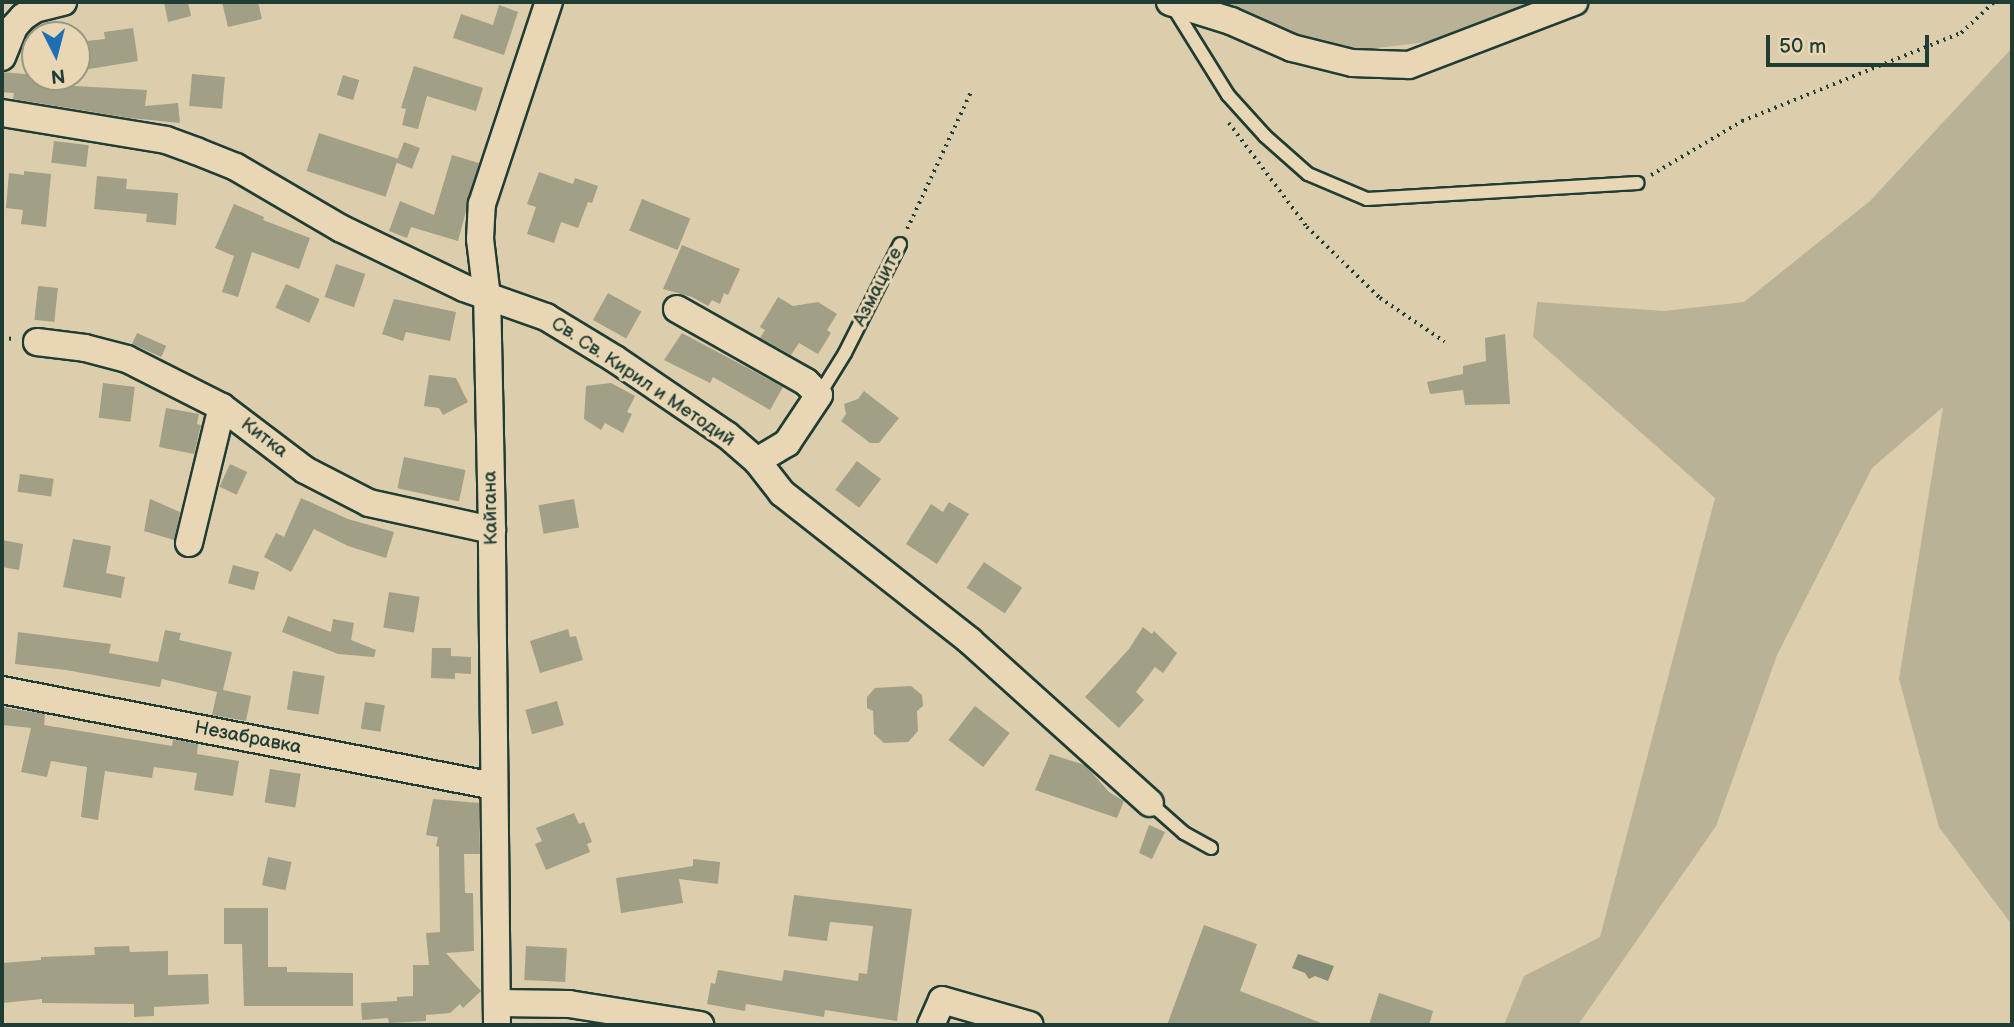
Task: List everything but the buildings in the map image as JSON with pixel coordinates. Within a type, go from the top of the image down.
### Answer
[{"type":"street","points":[[2,57],[14,27],[38,5],[63,2]]},
{"type":"street","name":"Кайгана","points":[[497,1014],[492,530],[486,297],[480,239],[482,204],[549,2]]},
{"type":"street","points":[[1170,2],[1231,21],[1292,48],[1352,63],[1409,65],[1574,2]]},
{"type":"street","name":"Св. Св. Кирил и Методий","points":[[2,113],[166,140],[197,151],[236,167],[340,228],[486,297],[546,317],[727,435],[757,461],[782,493],[970,641],[1150,803]]},
{"type":"street","points":[[677,309],[806,382],[819,396]]},
{"type":"street","name":"Китка","points":[[37,342],[85,348],[127,359],[222,407],[305,470],[369,503],[492,530]]},
{"type":"street","name":"Азмаците","points":[[757,461],[787,443],[819,396]]},
{"type":"street","points":[[189,543],[222,407]]},
{"type":"street","name":"Незабравка","points":[[2,690],[494,786]]},
{"type":"street","points":[[931,1025],[942,1000],[1030,1025]]},
{"type":"street","points":[[497,1014],[569,1004],[699,1025]]},
{"type":"lane","points":[[1170,2],[1228,95],[1265,136],[1308,174],[1367,199],[1638,183]]},
{"type":"lane","name":"Азмаците","points":[[819,396],[845,353],[900,244]]},
{"type":"lane","points":[[1150,803],[1184,832],[1211,848]]},
{"type":"path","points":[[1638,183],[1742,121],[1961,33],[1994,2]]},
{"type":"path","name":"Азмаците","points":[[900,244],[971,92]]},
{"type":"path","points":[[1227,117],[1232,130],[1307,227],[1380,298],[1445,342]]},
{"type":"shaded area","points":[[1168,2],[1549,2],[1436,41],[1335,53],[1252,46]]},
{"type":"shaded area","points":[[2012,48],[2012,925],[1939,827],[1899,679],[1943,407],[1872,468],[1777,655],[1716,826],[1578,1025],[1504,1025],[1524,976],[1600,937],[1715,498],[1533,337],[1537,302],[1664,311],[1744,302],[1870,201]]},
{"type":"shaded area","points":[[1298,954],[1334,966],[1328,981],[1315,976],[1309,979],[1305,973],[1292,968]]}]
